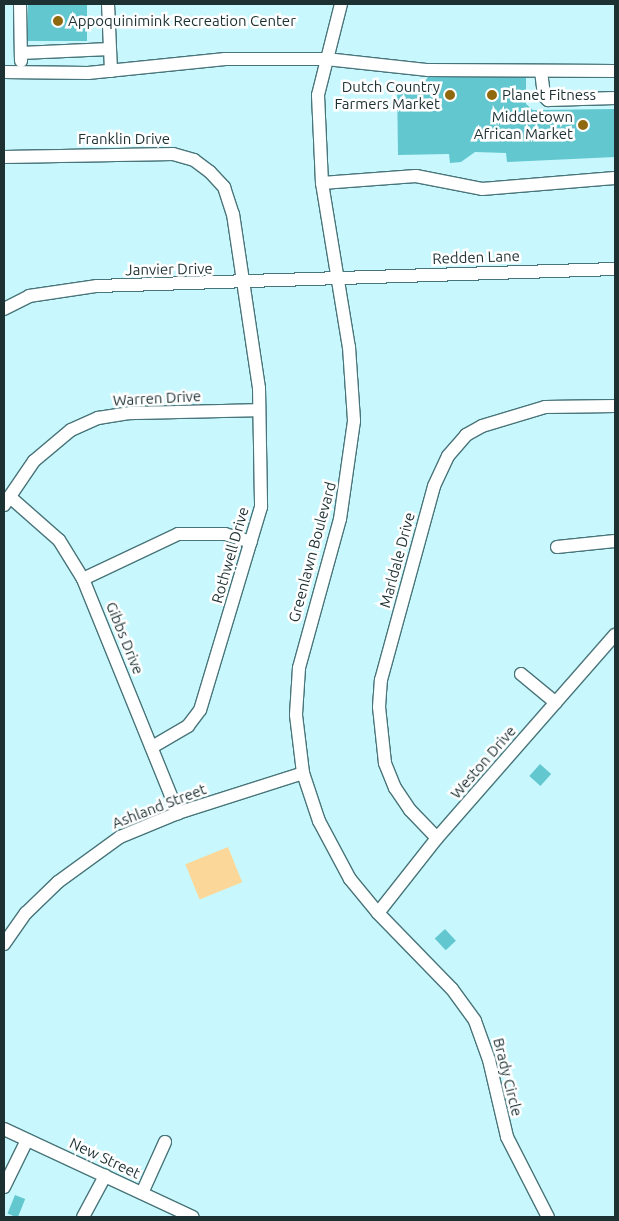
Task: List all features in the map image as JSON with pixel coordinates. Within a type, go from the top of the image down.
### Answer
[{"type":"street","points":[[20,4],[22,72]]},
{"type":"street","points":[[108,4],[111,71]]},
{"type":"street","name":"Greenlawn Boulevard","points":[[341,4],[318,95],[322,183],[352,372],[352,445],[340,519],[299,668],[296,715],[303,773],[328,840],[350,879],[378,913]]},
{"type":"street","points":[[21,52],[110,49]]},
{"type":"street","points":[[4,72],[111,71],[225,60],[326,59],[428,70],[615,71]]},
{"type":"street","points":[[541,71],[544,96],[548,100],[615,98]]},
{"type":"street","name":"Franklin Drive","points":[[4,157],[173,154],[194,160],[224,188],[246,284]]},
{"type":"street","points":[[322,183],[416,176],[482,189],[615,178]]},
{"type":"street","name":"Redden Lane","points":[[338,278],[615,269]]},
{"type":"street","name":"Janvier Drive","points":[[4,309],[29,296],[56,290],[246,284],[338,278]]},
{"type":"street","name":"Rothwell Drive","points":[[152,747],[188,726],[200,710],[261,507],[259,410],[246,284]]},
{"type":"street","name":"Marldale Drive","points":[[437,838],[410,810],[395,788],[385,763],[378,707],[381,680],[434,486],[448,456],[466,436],[482,426],[545,407],[615,406]]},
{"type":"street","name":"Warren Drive","points":[[7,501],[34,461],[71,430],[98,418],[131,413],[259,410]]},
{"type":"street","name":"Gibbs Drive","points":[[7,501],[60,540],[84,578],[178,813]]},
{"type":"street","points":[[84,578],[178,534],[225,534],[251,542]]},
{"type":"street","points":[[557,547],[615,541]]},
{"type":"street","name":"Weston Drive","points":[[378,913],[437,838],[615,635]]},
{"type":"street","points":[[521,674],[556,703]]},
{"type":"street","name":"Ashland Street","points":[[4,944],[26,913],[89,856],[120,837],[178,813],[303,773]]},
{"type":"street","name":"Brady Circle","points":[[378,913],[452,989],[475,1021],[487,1053],[507,1137],[548,1217]]},
{"type":"street","name":"New Street","points":[[4,1129],[142,1193],[179,1214],[193,1217]]},
{"type":"street","points":[[4,1187],[27,1140]]},
{"type":"street","points":[[142,1193],[165,1142]]},
{"type":"street","points":[[84,1217],[104,1176]]},
{"type":"shaded area","points":[[228,847],[242,882],[200,899],[185,864]]},
{"type":"building","name":"Appoquinimink Recreation Center","points":[[28,4],[87,4],[87,41],[28,41]]},
{"type":"building","points":[[526,74],[526,104],[533,110],[615,109],[615,157],[507,162],[506,153],[475,152],[461,162],[450,163],[449,154],[398,155],[397,82],[424,82],[430,75]]},
{"type":"building","points":[[540,764],[551,774],[540,786],[529,776]]},
{"type":"building","points":[[445,929],[456,941],[446,950],[435,939]]},
{"type":"building","points":[[15,1195],[25,1199],[18,1217],[8,1214]]},
{"type":"place","name":"Appoquinimink Recreation Center","points":[[58,21]]},
{"type":"place","name":"Dutch Country Farmers Market","points":[[450,95]]},
{"type":"place","name":"Planet Fitness","points":[[492,95]]},
{"type":"place","name":"Middletown African Market","points":[[583,125]]}]
